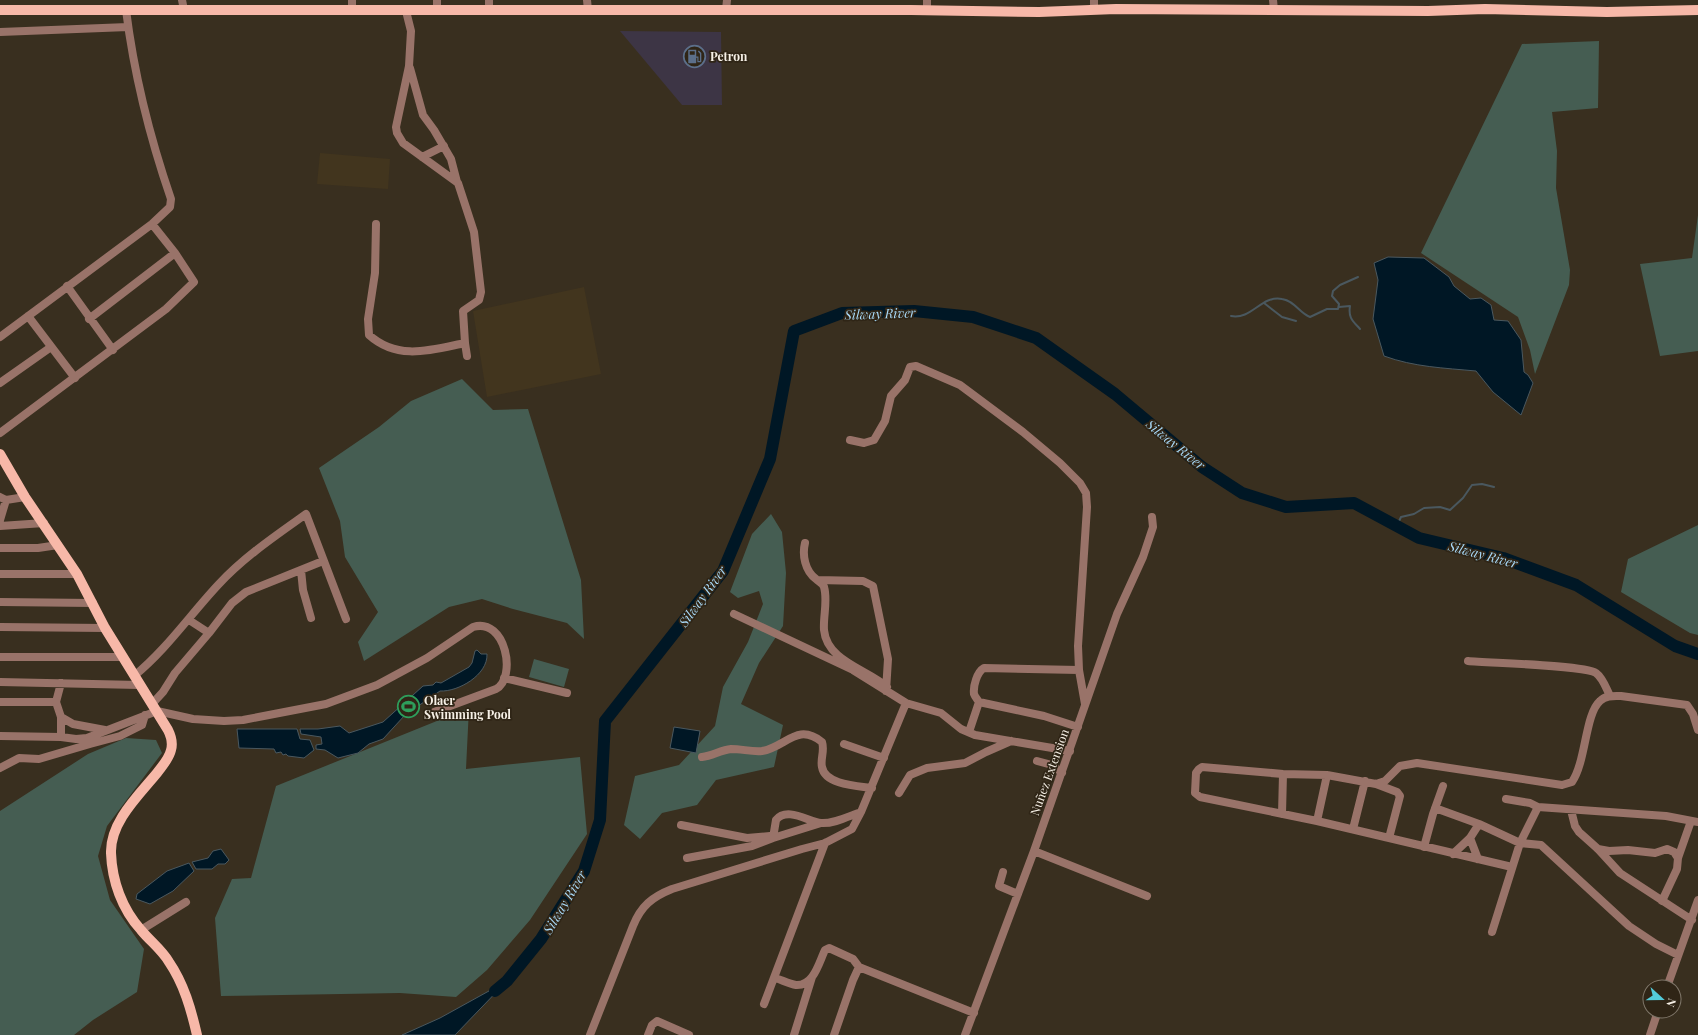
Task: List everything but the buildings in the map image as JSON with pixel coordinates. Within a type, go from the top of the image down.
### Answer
[{"type":"main road","points":[[0,10],[184,10],[352,5],[406,11],[437,5],[489,5],[588,10],[726,5],[927,5],[1039,12],[1094,5],[1274,5],[1428,11],[1485,9],[1607,12],[1698,10]]},
{"type":"main road","points":[[0,454],[25,497],[77,574],[105,628],[139,686],[154,707],[171,736],[171,751],[165,763],[125,813],[115,832],[111,850],[116,884],[127,911],[141,930],[168,960],[176,972],[185,992],[197,1035]]},
{"type":"street","points":[[182,0],[184,10]]},
{"type":"street","points":[[587,0],[588,10]]},
{"type":"street","points":[[0,337],[152,224],[169,208],[171,202],[136,76],[126,10]]},
{"type":"street","points":[[406,11],[411,31],[409,66],[396,127],[397,133],[403,143],[458,183]]},
{"type":"street","points":[[0,32],[128,27]]},
{"type":"street","points":[[409,66],[423,115],[451,159],[474,232],[481,288],[479,300],[463,311],[467,356]]},
{"type":"street","points":[[422,157],[444,146]]},
{"type":"street","points":[[0,433],[166,309],[194,282],[175,253],[152,224]]},
{"type":"street","points":[[376,224],[375,273],[368,319],[369,335],[379,344],[391,349],[414,352],[465,343]]},
{"type":"street","points":[[90,319],[175,253]]},
{"type":"street","points":[[67,286],[113,350]]},
{"type":"street","points":[[28,316],[75,378]]},
{"type":"street","points":[[0,383],[51,347]]},
{"type":"street","points":[[850,440],[864,443],[874,440],[885,421],[891,396],[905,380],[910,367],[916,366],[960,385],[1023,432],[1060,463],[1080,483],[1086,493],[1087,507],[1078,638],[1079,670],[1086,706]]},
{"type":"street","points":[[0,520],[3,498],[25,497]]},
{"type":"street","name":"Nuñez Extension","points":[[965,1035],[1034,851],[1117,614],[1143,557],[1152,527],[1152,517]]},
{"type":"street","points":[[134,676],[189,620],[219,583],[257,548],[298,520],[309,524],[346,619]]},
{"type":"street","points":[[0,526],[44,523]]},
{"type":"street","points":[[805,543],[805,563],[811,573],[824,585],[824,630],[825,637],[832,651],[906,703],[941,714],[969,732],[1070,751]]},
{"type":"street","points":[[0,548],[38,548],[58,545]]},
{"type":"street","points":[[0,736],[60,737],[69,739],[87,738],[145,716],[154,707],[175,674],[240,596],[270,581],[323,561]]},
{"type":"street","points":[[301,570],[303,590],[311,618]]},
{"type":"street","points":[[0,574],[77,574]]},
{"type":"street","points":[[818,580],[863,581],[873,586],[888,658],[887,689]]},
{"type":"street","points":[[0,602],[93,603]]},
{"type":"street","points":[[734,614],[841,664],[887,689]]},
{"type":"street","points":[[189,620],[209,633]]},
{"type":"street","points":[[154,707],[193,719],[224,721],[250,719],[326,704],[377,685],[427,658],[461,635],[478,626],[491,628],[500,638],[505,655],[504,678],[502,683],[496,689],[434,712]]},
{"type":"street","points":[[0,627],[105,628]]},
{"type":"street","points":[[0,656],[122,657]]},
{"type":"street","points":[[1468,661],[1567,668],[1595,672],[1603,681],[1610,696]]},
{"type":"street","points":[[969,732],[979,702],[974,693],[974,687],[979,672],[984,668],[1079,670]]},
{"type":"street","points":[[504,678],[567,693]]},
{"type":"street","points":[[0,682],[139,686]]},
{"type":"street","points":[[60,737],[61,717],[56,702],[61,683]]},
{"type":"street","points":[[1376,784],[1385,781],[1400,766],[1417,763],[1567,784],[1572,782],[1580,765],[1594,710],[1602,699],[1610,696],[1646,698],[1687,705],[1698,730]]},
{"type":"street","points":[[0,702],[56,702]]},
{"type":"street","points":[[979,702],[1044,716],[1078,727]]},
{"type":"street","points":[[590,1035],[633,926],[639,913],[648,902],[659,894],[672,889],[825,843],[852,829],[872,788],[906,703]]},
{"type":"street","points":[[0,768],[19,758],[39,758],[120,736],[142,725],[145,716]]},
{"type":"street","points":[[61,717],[80,726],[105,730]]},
{"type":"street","points":[[702,757],[731,749],[763,751],[793,736],[809,735],[822,742],[824,748],[821,766],[828,777],[838,782],[872,788]]},
{"type":"street","points":[[899,793],[910,775],[927,768],[966,763],[986,752],[1012,741]]},
{"type":"street","points":[[844,744],[884,758]]},
{"type":"street","points":[[1037,761],[1052,765],[1062,773]]},
{"type":"street","points":[[1388,838],[1400,796],[1397,792],[1376,784],[1327,775],[1283,774],[1201,767],[1196,773],[1195,793],[1200,798],[1317,821],[1478,860],[1512,867]]},
{"type":"street","points":[[1282,814],[1283,774]]},
{"type":"street","points":[[1317,821],[1327,775]]},
{"type":"street","points":[[1353,829],[1365,781]]},
{"type":"street","points":[[1424,847],[1443,786]]},
{"type":"street","points":[[1506,799],[1530,803],[1538,807],[1666,816],[1694,821],[1678,858],[1677,869],[1662,901]]},
{"type":"street","points":[[1492,932],[1520,843],[1538,807]]},
{"type":"street","points":[[1435,808],[1479,824],[1520,843],[1541,845],[1629,926],[1656,944],[1678,955]]},
{"type":"street","points":[[1571,810],[1575,826],[1579,832],[1598,849],[1620,873],[1692,920]]},
{"type":"street","points":[[687,858],[752,846],[773,837],[861,812]]},
{"type":"street","points":[[773,837],[776,820],[783,815],[795,816],[821,823]]},
{"type":"street","points":[[1453,854],[1470,838],[1479,824]]},
{"type":"street","points":[[681,825],[747,838],[773,837]]},
{"type":"street","points":[[1470,838],[1478,860]]},
{"type":"street","points":[[764,1004],[825,843]]},
{"type":"street","points":[[1598,849],[1609,851],[1628,850],[1655,854],[1667,850],[1674,852],[1678,858]]},
{"type":"street","points":[[1034,851],[1147,896]]},
{"type":"street","points":[[1002,872],[999,886],[1018,894]]},
{"type":"street","points":[[1670,979],[1698,900]]},
{"type":"street","points":[[141,930],[186,902]]},
{"type":"street","points":[[794,1035],[812,977],[825,950],[829,948],[854,959],[859,967],[974,1013]]},
{"type":"street","points":[[834,1035],[859,967]]},
{"type":"street","points":[[775,978],[791,984],[799,985],[812,977]]},
{"type":"street","points":[[1650,1035],[1655,1019]]},
{"type":"street","points":[[648,1035],[652,1025],[657,1021],[689,1035]]},
{"type":"shaded area","points":[[620,31],[721,32],[722,105],[682,105]]},
{"type":"shaded area","points":[[320,153],[390,159],[388,189],[317,184]]},
{"type":"shaded area","points":[[584,287],[601,374],[487,397],[473,311]]},
{"type":"green space","points":[[1599,41],[1598,108],[1552,112],[1557,151],[1556,188],[1570,270],[1569,285],[1535,374],[1530,350],[1518,317],[1421,253],[1522,44]]},
{"type":"green space","points":[[1698,215],[1698,351],[1660,356],[1640,264],[1692,258]]},
{"type":"green space","points":[[462,379],[493,410],[528,409],[581,580],[584,639],[567,623],[513,609],[482,599],[449,607],[364,661],[358,642],[378,612],[345,557],[340,521],[319,468],[379,427],[411,401]]},
{"type":"green space","points":[[771,514],[782,532],[786,573],[783,626],[759,663],[741,704],[783,725],[774,767],[716,780],[697,805],[662,813],[640,839],[624,825],[635,776],[679,765],[715,726],[723,687],[748,642],[763,604],[759,591],[738,598],[730,592],[752,534]]},
{"type":"green space","points":[[1698,525],[1698,635],[1690,633],[1621,592],[1628,559]]},
{"type":"green space","points":[[534,659],[569,669],[564,687],[529,677]]},
{"type":"green space","points":[[469,708],[466,769],[580,757],[587,834],[530,920],[487,970],[456,997],[400,993],[221,996],[215,918],[232,879],[251,878],[276,786]]},
{"type":"green space","points":[[126,738],[156,740],[162,753],[107,826],[98,856],[110,900],[144,949],[137,992],[93,1020],[74,1035],[0,1035],[0,811],[88,754]]},
{"type":"water","points":[[1388,257],[1424,258],[1449,277],[1454,286],[1470,299],[1481,298],[1491,305],[1494,320],[1508,321],[1521,340],[1524,372],[1533,383],[1521,415],[1493,392],[1476,371],[1418,365],[1384,356],[1373,319],[1378,280],[1374,263]]},
{"type":"water","name":"Olaer Swimming Pool","points":[[477,650],[481,654],[487,654],[486,662],[483,669],[471,681],[455,689],[440,691],[405,715],[383,739],[369,744],[358,753],[338,758],[325,750],[316,749],[316,745],[322,744],[321,737],[301,734],[300,729],[318,729],[340,726],[349,733],[383,722],[423,686],[433,685],[436,682],[441,683],[469,667],[472,663],[475,651]]},
{"type":"water","points":[[674,727],[700,731],[696,753],[670,748]]},
{"type":"water","points":[[237,729],[297,729],[300,739],[310,740],[314,750],[304,758],[288,756],[286,754],[283,755],[281,752],[276,753],[274,749],[239,748]]},
{"type":"water","points":[[221,849],[229,860],[225,864],[218,864],[212,869],[196,869],[192,862],[208,858],[213,851]]},
{"type":"water","points":[[189,863],[194,871],[173,891],[150,904],[136,899],[137,894],[167,871]]},
{"type":"water","points":[[507,981],[455,1035],[402,1035],[440,1018]]},
{"type":"waterway","points":[[1231,316],[1245,314],[1262,304],[1275,299],[1282,299],[1290,302],[1310,317],[1327,309],[1338,309],[1339,304],[1332,296],[1333,291],[1340,285],[1358,277]]},
{"type":"waterway","points":[[1264,303],[1282,317],[1296,321]]},
{"type":"waterway","points":[[1339,307],[1350,306],[1350,316],[1360,329]]},
{"type":"waterway","name":"Silway River","points":[[495,991],[507,981],[541,939],[584,871],[600,820],[605,721],[723,571],[770,459],[794,331],[842,313],[914,311],[973,317],[1036,338],[1115,394],[1202,467],[1242,493],[1286,507],[1354,503],[1419,538],[1503,558],[1576,585],[1675,646],[1698,654]]},
{"type":"waterway","points":[[1395,530],[1401,517],[1414,514],[1424,508],[1440,507],[1450,510],[1463,498],[1472,485],[1482,484],[1494,487]]},
{"type":"place","name":"Petron","points":[[695,56]]},
{"type":"place","name":"Olaer Swimming Pool","points":[[408,707]]}]
